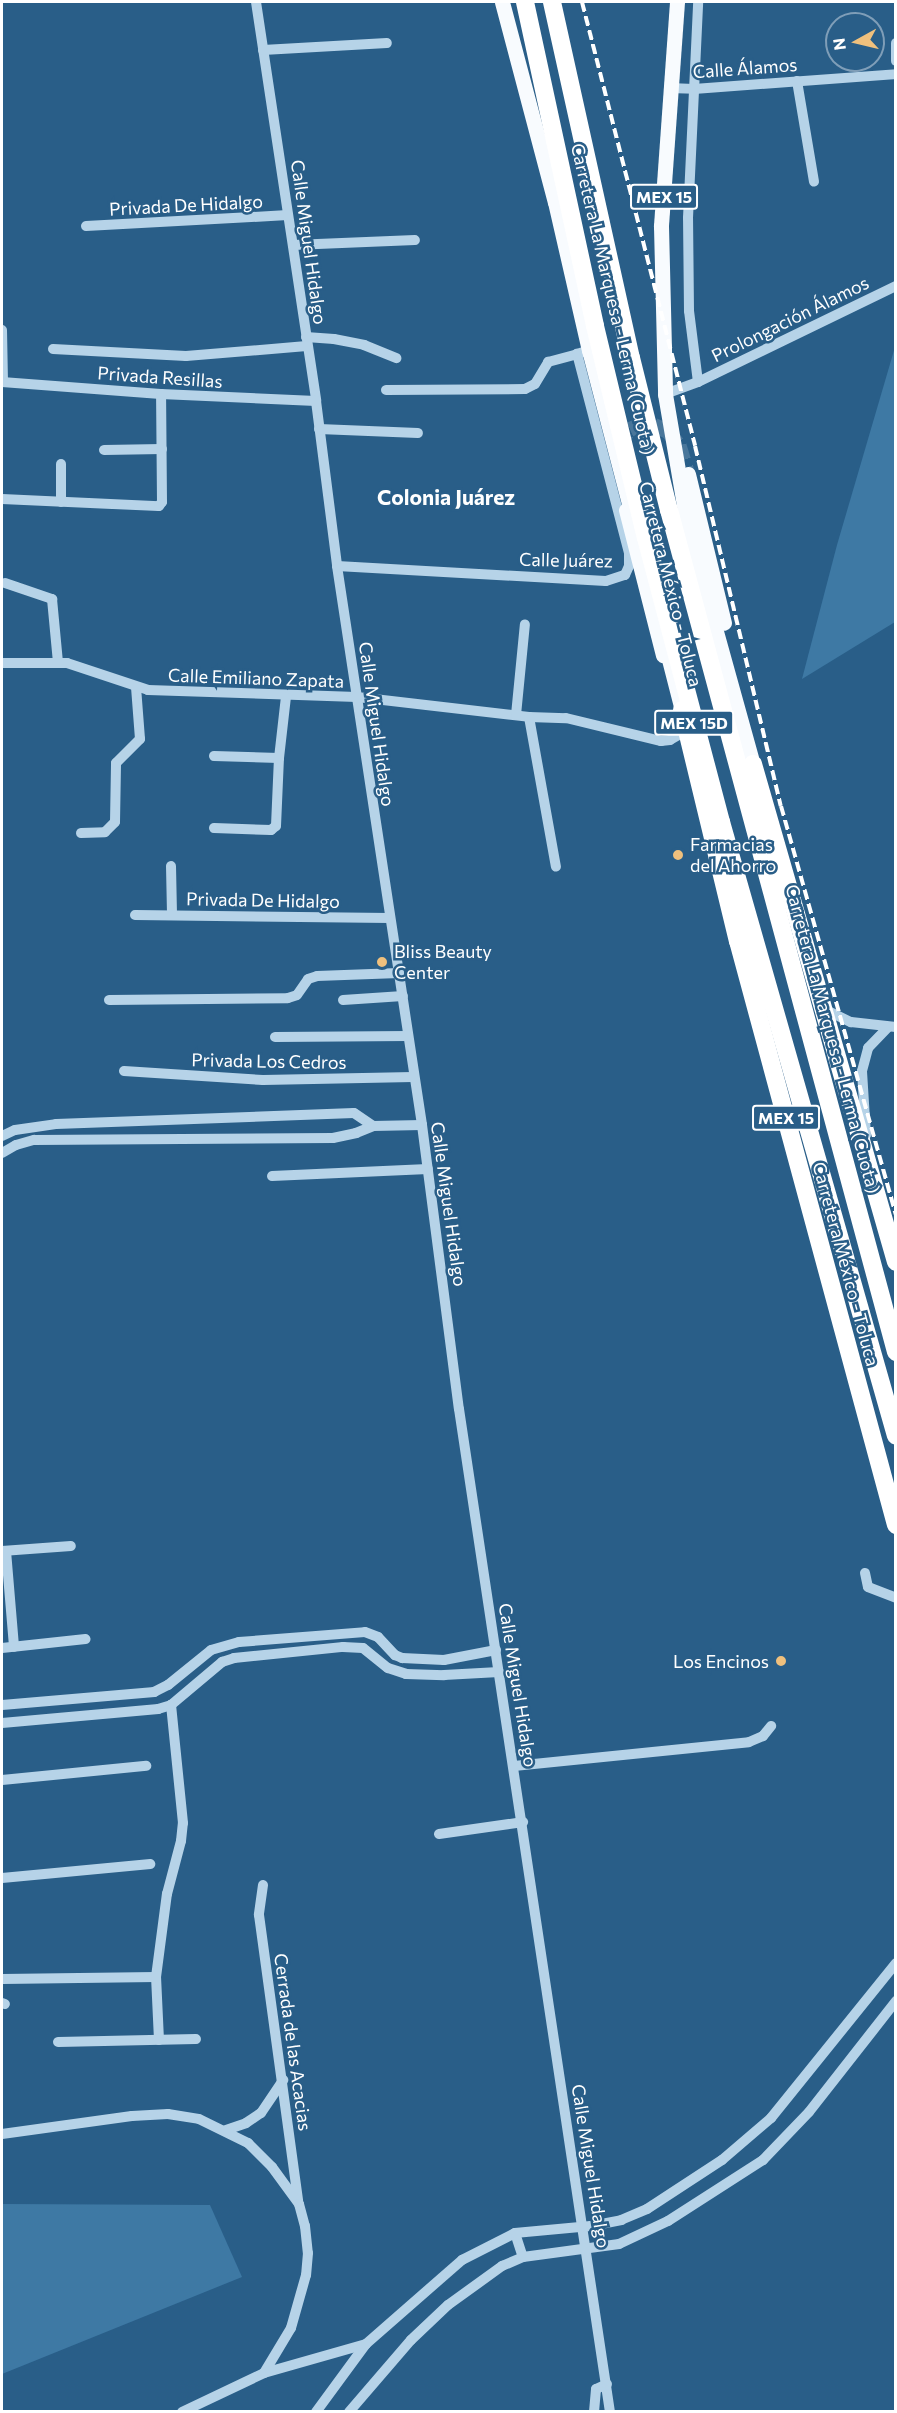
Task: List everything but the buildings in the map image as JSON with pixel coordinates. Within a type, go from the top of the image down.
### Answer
[{"type":"highway","name":"Carretera La Marquesa - Lerma (Cuota)","points":[[525,2],[595,326],[646,538],[724,833],[896,1436]]},
{"type":"highway","name":"Carretera La Marquesa - Lerma (Cuota)","points":[[552,2],[631,358],[669,510],[896,1352]]},
{"type":"highway","name":"Carretera México - Toluca","points":[[682,710],[738,941],[896,1525]]},
{"type":"highway","name":"Carretera México - Toluca","points":[[753,764],[820,1006],[896,1262]]},
{"type":"main road","name":"Carretera México - Toluca","points":[[502,2],[555,202],[583,352],[682,710]]},
{"type":"main road","name":"Carretera México - Toluca","points":[[677,2],[669,88],[668,158],[662,226],[665,394],[689,534],[753,764]]},
{"type":"main road","points":[[688,474],[737,672],[753,764]]},
{"type":"main road","points":[[620,487],[669,679],[682,710]]},
{"type":"street","name":"Calle Miguel Hidalgo","points":[[256,2],[316,401],[337,566],[422,1125],[459,1409],[588,2250],[610,2412]]},
{"type":"street","name":"Prolongación Álamos","points":[[698,2],[688,218],[688,311],[698,382]]},
{"type":"street","points":[[263,50],[387,43]]},
{"type":"street","points":[[896,43],[896,61]]},
{"type":"street","name":"Calle Álamos","points":[[669,88],[694,89],[896,74]]},
{"type":"street","points":[[797,81],[814,182]]},
{"type":"street","name":"Privada De Hidalgo","points":[[86,226],[288,215]]},
{"type":"street","points":[[293,245],[416,240]]},
{"type":"street","name":"Prolongación Álamos","points":[[665,394],[698,382],[896,286]]},
{"type":"street","points":[[2,330],[2,382]]},
{"type":"street","points":[[53,349],[196,356],[334,339],[364,345],[397,358]]},
{"type":"street","points":[[386,390],[525,389],[535,384],[548,362],[583,352]]},
{"type":"street","name":"Calle Juárez","points":[[337,566],[606,581],[625,575],[629,566],[629,553],[583,352]]},
{"type":"street","name":"Privada Resillas","points":[[2,382],[161,394],[316,401]]},
{"type":"street","points":[[2,499],[159,506],[162,502],[161,394]]},
{"type":"street","points":[[319,429],[418,433]]},
{"type":"street","points":[[104,450],[162,449]]},
{"type":"street","points":[[61,464],[61,502]]},
{"type":"street","points":[[5,583],[52,599],[58,662]]},
{"type":"street","points":[[516,715],[525,624]]},
{"type":"street","name":"Calle Emiliano Zapata","points":[[2,663],[58,662],[87,668],[136,687],[168,692],[286,697],[357,697],[580,721],[661,741],[670,740],[687,729]]},
{"type":"street","points":[[81,833],[105,831],[115,822],[116,763],[140,739],[136,687]]},
{"type":"street","points":[[214,828],[274,828],[286,697]]},
{"type":"street","points":[[529,717],[556,867]]},
{"type":"street","points":[[213,756],[279,758]]},
{"type":"street","points":[[171,866],[172,915]]},
{"type":"street","name":"Privada De Hidalgo","points":[[135,915],[390,918]]},
{"type":"street","points":[[109,1000],[288,998],[299,993],[308,978],[399,973]]},
{"type":"street","points":[[343,1000],[403,996]]},
{"type":"street","points":[[820,1006],[851,1022],[892,1027]]},
{"type":"street","points":[[868,1170],[862,1071],[868,1048],[892,1027]]},
{"type":"street","points":[[275,1037],[408,1036]]},
{"type":"street","name":"Privada Los Cedros","points":[[124,1071],[263,1080],[413,1077]]},
{"type":"street","points":[[2,1136],[15,1130],[56,1124],[354,1113],[373,1126]]},
{"type":"street","points":[[2,1153],[34,1140],[333,1138],[356,1134],[373,1126],[422,1125]]},
{"type":"street","points":[[272,1176],[428,1169]]},
{"type":"street","points":[[14,1647],[4,1551],[71,1546]]},
{"type":"street","points":[[865,1573],[868,1587],[896,1598]]},
{"type":"street","points":[[2,1705],[154,1692],[168,1685],[211,1650],[227,1644],[354,1632],[372,1633],[395,1655],[426,1660],[471,1656],[496,1650]]},
{"type":"street","points":[[2,1648],[86,1639]]},
{"type":"street","points":[[2,1723],[171,1705],[214,1667],[234,1658],[354,1646],[371,1652],[396,1671],[426,1675],[500,1672]]},
{"type":"street","points":[[471,1656],[473,1673]]},
{"type":"street","points":[[426,1660],[426,1675]]},
{"type":"street","points":[[190,1665],[201,1678]]},
{"type":"street","points":[[159,2040],[156,1977],[167,1894],[181,1841],[183,1823],[171,1705]]},
{"type":"street","points":[[514,1766],[749,1742],[763,1736],[771,1725]]},
{"type":"street","points":[[2,1780],[146,1766]]},
{"type":"street","points":[[439,1834],[523,1822]]},
{"type":"street","points":[[2,1878],[150,1864]]},
{"type":"street","name":"Cerrada de las Acacias","points":[[263,1885],[259,1915],[299,2204],[307,2244],[306,2275],[291,2328],[264,2373]]},
{"type":"street","points":[[316,2412],[366,2344],[462,2260],[515,2233],[621,2220],[647,2209],[729,2154],[771,2118],[896,1963]]},
{"type":"street","points":[[2,1979],[156,1977]]},
{"type":"street","points":[[349,2412],[411,2340],[448,2305],[502,2266],[523,2257],[619,2244],[668,2221],[763,2160],[809,2112],[896,2001]]},
{"type":"street","points":[[58,2042],[196,2039]]},
{"type":"street","points":[[226,2130],[246,2123],[261,2113],[283,2080]]},
{"type":"street","points":[[2,2134],[132,2116],[168,2114],[199,2119],[226,2130],[256,2151],[272,2167],[299,2204]]},
{"type":"street","points":[[515,2233],[523,2257]]},
{"type":"street","points":[[182,2412],[264,2373],[366,2344]]},
{"type":"street","points":[[594,2412],[596,2389],[607,2384]]},
{"type":"shaded area","points":[[895,347],[895,622],[802,679],[837,545]]},
{"type":"shaded area","points":[[2,2204],[210,2205],[242,2277],[2,2374]]},
{"type":"tunnel","points":[[617,443],[630,429],[641,424],[654,425],[668,431],[679,445],[688,474]]},
{"type":"railway","points":[[582,2],[695,446],[781,806],[896,1215]]},
{"type":"place","name":"Farmacias del Ahorro","points":[[678,855]]},
{"type":"place","name":"Bliss Beauty Center","points":[[382,962]]},
{"type":"place","name":"Los Encinos","points":[[781,1661]]},
{"type":"district","name":"Colonia Juárez","points":[[446,497]]}]
